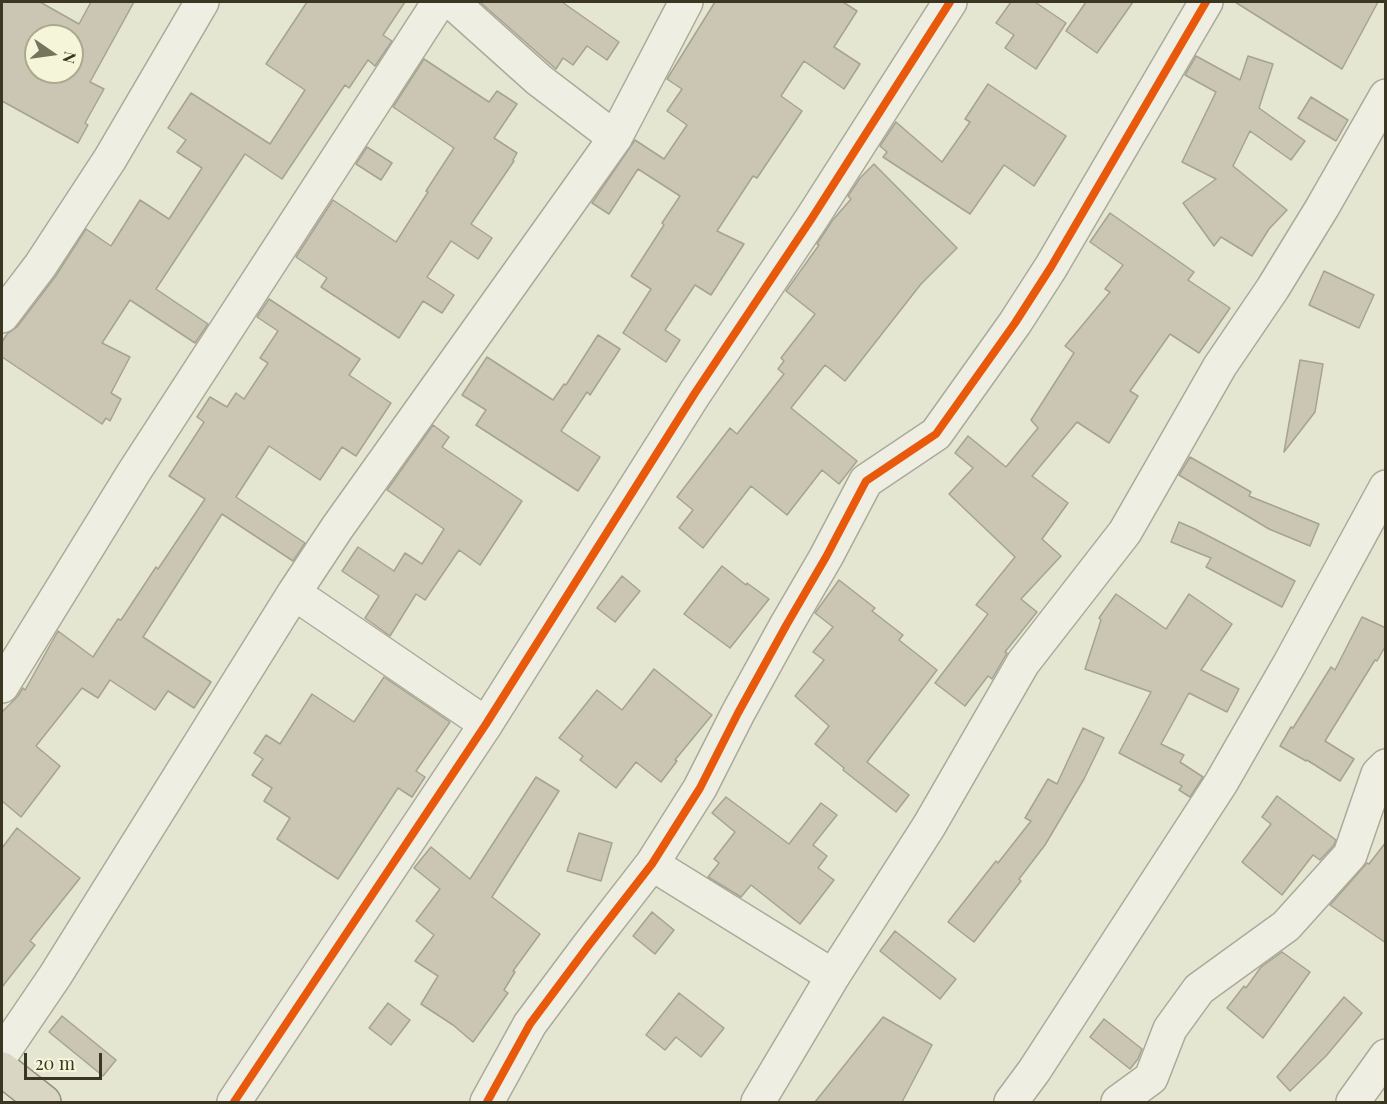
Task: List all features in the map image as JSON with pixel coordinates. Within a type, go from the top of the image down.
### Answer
[{"type":"highway","points":[[2,1069],[44,1102]]},
{"type":"street","points":[[2,316],[40,266],[110,159],[202,2]]},
{"type":"street","points":[[2,686],[134,472],[439,2]]},
{"type":"street","points":[[452,2],[539,80],[615,138]]},
{"type":"street","points":[[2,1054],[55,976],[337,528],[615,138],[686,2]]},
{"type":"street","points":[[234,1102],[486,724],[695,393],[812,218],[950,2]]},
{"type":"street","points":[[487,1102],[530,1024],[652,864],[700,788],[738,713],[866,481],[936,434],[1015,323],[1052,267],[1206,2]]},
{"type":"street","points":[[758,1102],[833,976],[929,826],[1023,663],[1125,532],[1220,366],[1273,288],[1386,96]]},
{"type":"street","points":[[1011,1102],[1034,1071],[1221,783],[1290,663],[1386,487]]},
{"type":"street","points":[[294,593],[486,724]]},
{"type":"street","points":[[1118,1102],[1151,1078],[1170,1029],[1200,989],[1286,926],[1350,855],[1378,774],[1386,766]]},
{"type":"street","points":[[652,864],[833,976]]},
{"type":"street","points":[[1353,1102],[1386,1056]]},
{"type":"building","points":[[2,2],[40,2],[79,24],[91,2],[134,2],[90,82],[104,89],[85,123],[88,125],[78,143],[2,101]]},
{"type":"building","points":[[307,2],[405,2],[383,35],[392,41],[375,66],[368,60],[349,88],[345,85],[282,179],[245,154],[156,289],[208,324],[195,343],[130,300],[102,343],[130,357],[111,393],[121,399],[110,421],[106,418],[102,424],[2,357],[2,342],[7,334],[17,327],[55,277],[86,229],[111,246],[140,200],[169,219],[202,168],[177,152],[186,140],[168,128],[191,93],[270,144],[305,90],[266,64]]},
{"type":"building","points":[[480,2],[562,2],[619,42],[607,60],[587,46],[573,65],[563,58],[556,69]]},
{"type":"building","points":[[715,2],[843,2],[857,11],[834,47],[860,64],[844,89],[804,61],[781,96],[802,111],[757,178],[753,176],[717,231],[744,244],[711,295],[695,285],[665,330],[680,340],[666,362],[623,333],[651,289],[631,276],[680,196],[638,169],[609,214],[592,203],[635,140],[664,159],[687,125],[667,111],[682,89],[667,79]]},
{"type":"building","points":[[1011,2],[1035,2],[1066,23],[1036,69],[1005,48],[1014,35],[996,23]]},
{"type":"building","points":[[1086,2],[1133,2],[1097,53],[1066,31]]},
{"type":"building","points":[[1235,2],[1378,2],[1342,69]]},
{"type":"building","points":[[1196,56],[1240,80],[1248,56],[1273,64],[1259,108],[1305,141],[1291,160],[1250,131],[1233,166],[1287,210],[1269,229],[1252,256],[1221,237],[1214,246],[1183,203],[1216,179],[1182,162],[1216,92],[1185,75]]},
{"type":"building","points":[[424,59],[489,102],[497,91],[517,104],[494,138],[517,153],[514,161],[471,224],[492,238],[478,259],[451,241],[427,277],[454,295],[442,313],[423,301],[399,338],[321,287],[327,278],[296,257],[333,200],[396,242],[454,148],[393,107]]},
{"type":"building","points":[[988,84],[1066,136],[1034,186],[1004,165],[970,214],[883,157],[887,152],[880,146],[896,122],[942,162],[970,122],[965,119]]},
{"type":"building","points":[[1311,97],[1348,120],[1336,141],[1298,118]]},
{"type":"building","points":[[367,147],[392,163],[381,180],[356,164]]},
{"type":"building","points":[[874,164],[957,248],[921,284],[845,381],[825,365],[791,408],[857,461],[839,484],[822,470],[787,515],[751,486],[703,548],[679,528],[693,510],[677,497],[730,428],[737,434],[784,374],[778,369],[784,361],[781,358],[815,314],[786,291],[819,245],[817,244],[832,221],[851,199],[848,196],[860,178]]},
{"type":"building","points":[[1110,213],[1194,272],[1188,280],[1230,308],[1199,353],[1170,334],[1130,391],[1138,396],[1109,443],[1077,422],[1032,476],[1068,503],[1042,539],[1061,556],[1021,599],[1037,612],[1005,652],[1007,653],[992,679],[988,676],[965,706],[935,683],[988,614],[976,605],[1015,557],[949,494],[973,468],[955,453],[968,436],[1006,467],[1038,428],[1031,420],[1074,353],[1065,346],[1110,292],[1105,289],[1123,265],[1090,242]]},
{"type":"building","points":[[1324,271],[1374,295],[1359,328],[1309,305]]},
{"type":"building","points":[[269,299],[360,359],[349,375],[391,403],[356,456],[342,447],[320,480],[269,446],[236,497],[305,543],[293,561],[222,514],[143,637],[211,682],[194,708],[168,691],[155,710],[110,680],[98,698],[82,688],[36,746],[60,766],[21,817],[2,801],[2,712],[23,688],[25,690],[58,631],[93,657],[156,567],[158,569],[205,499],[169,476],[204,422],[197,417],[210,397],[227,407],[236,393],[244,399],[268,363],[260,358],[278,331],[257,317]]},
{"type":"building","points":[[598,335],[620,349],[590,395],[587,392],[561,431],[600,457],[578,491],[476,425],[486,410],[462,395],[487,357],[553,400],[564,384],[566,385]]},
{"type":"building","points":[[1300,360],[1323,364],[1315,412],[1284,452]]},
{"type":"building","points":[[433,425],[449,437],[442,447],[522,501],[480,565],[459,550],[425,600],[416,594],[390,636],[365,618],[379,596],[342,571],[358,547],[394,571],[405,553],[422,564],[444,529],[387,490]]},
{"type":"building","points":[[1190,457],[1251,492],[1249,496],[1319,524],[1310,546],[1269,529],[1179,475]]},
{"type":"building","points":[[1179,522],[1295,581],[1282,607],[1206,567],[1211,558],[1171,542]]},
{"type":"building","points":[[722,566],[769,599],[730,648],[684,614]]},
{"type":"building","points":[[622,576],[640,591],[615,622],[597,608]]},
{"type":"building","points":[[839,580],[875,608],[872,611],[903,635],[899,640],[937,670],[867,762],[909,795],[896,812],[843,770],[844,768],[815,744],[829,726],[795,696],[824,660],[813,652],[833,627],[815,613]]},
{"type":"building","points":[[1116,594],[1166,629],[1189,594],[1232,624],[1201,670],[1239,689],[1227,712],[1189,693],[1161,744],[1184,755],[1180,762],[1203,777],[1190,797],[1179,790],[1182,786],[1119,753],[1151,692],[1085,669],[1101,620],[1099,618]]},
{"type":"building","points":[[1362,617],[1386,628],[1386,645],[1325,741],[1354,759],[1340,781],[1280,746],[1331,667],[1335,670]]},
{"type":"building","points":[[654,669],[712,715],[675,760],[677,761],[661,782],[636,762],[616,788],[580,760],[583,756],[559,738],[597,690],[622,710]]},
{"type":"building","points":[[384,677],[450,722],[416,771],[425,777],[412,797],[398,788],[338,879],[277,839],[290,818],[264,801],[272,788],[252,775],[263,759],[254,753],[266,735],[280,744],[312,694],[354,722]]},
{"type":"building","points":[[1083,728],[1104,738],[1084,779],[1045,845],[1019,879],[1021,881],[974,942],[948,922],[1031,821],[1025,818],[1048,779],[1057,784]]},
{"type":"building","points":[[536,777],[559,791],[492,897],[540,934],[513,971],[515,972],[504,990],[508,993],[473,1042],[453,1025],[421,1004],[438,976],[415,961],[434,935],[416,921],[440,889],[414,868],[431,847],[470,879]]},
{"type":"building","points":[[1277,796],[1336,840],[1320,860],[1313,855],[1282,895],[1242,862],[1271,824],[1262,817]]},
{"type":"building","points":[[726,797],[789,844],[821,803],[837,815],[813,845],[827,856],[818,868],[834,880],[800,924],[751,885],[741,897],[708,877],[719,863],[714,859],[735,832],[712,813]]},
{"type":"building","points":[[17,828],[80,878],[30,941],[35,945],[2,987],[2,848]]},
{"type":"building","points":[[579,833],[612,843],[601,881],[567,871]]},
{"type":"building","points":[[1386,842],[1386,943],[1330,905],[1367,863],[1369,864]]},
{"type":"building","points":[[652,912],[674,930],[655,954],[633,936]]},
{"type":"building","points":[[895,931],[956,979],[940,999],[880,951]]},
{"type":"building","points":[[1282,952],[1310,972],[1263,1038],[1227,1008],[1244,986],[1246,988],[1261,967]]},
{"type":"building","points":[[679,993],[724,1028],[701,1057],[676,1037],[665,1050],[646,1035]]},
{"type":"building","points":[[1344,997],[1362,1013],[1326,1056],[1290,1091],[1277,1077]]},
{"type":"building","points":[[388,1003],[410,1020],[391,1045],[369,1028]]},
{"type":"building","points":[[62,1016],[116,1060],[103,1076],[49,1032]]},
{"type":"building","points":[[883,1017],[932,1045],[902,1102],[815,1102]]},
{"type":"building","points":[[1104,1019],[1142,1049],[1130,1069],[1090,1037]]},
{"type":"cycle path","points":[[234,1102],[486,724],[695,393],[812,218],[950,2]]},
{"type":"cycle path","points":[[487,1102],[530,1024],[652,864],[700,788],[738,713],[866,481],[936,434],[1015,323],[1051,267],[1206,2]]}]
